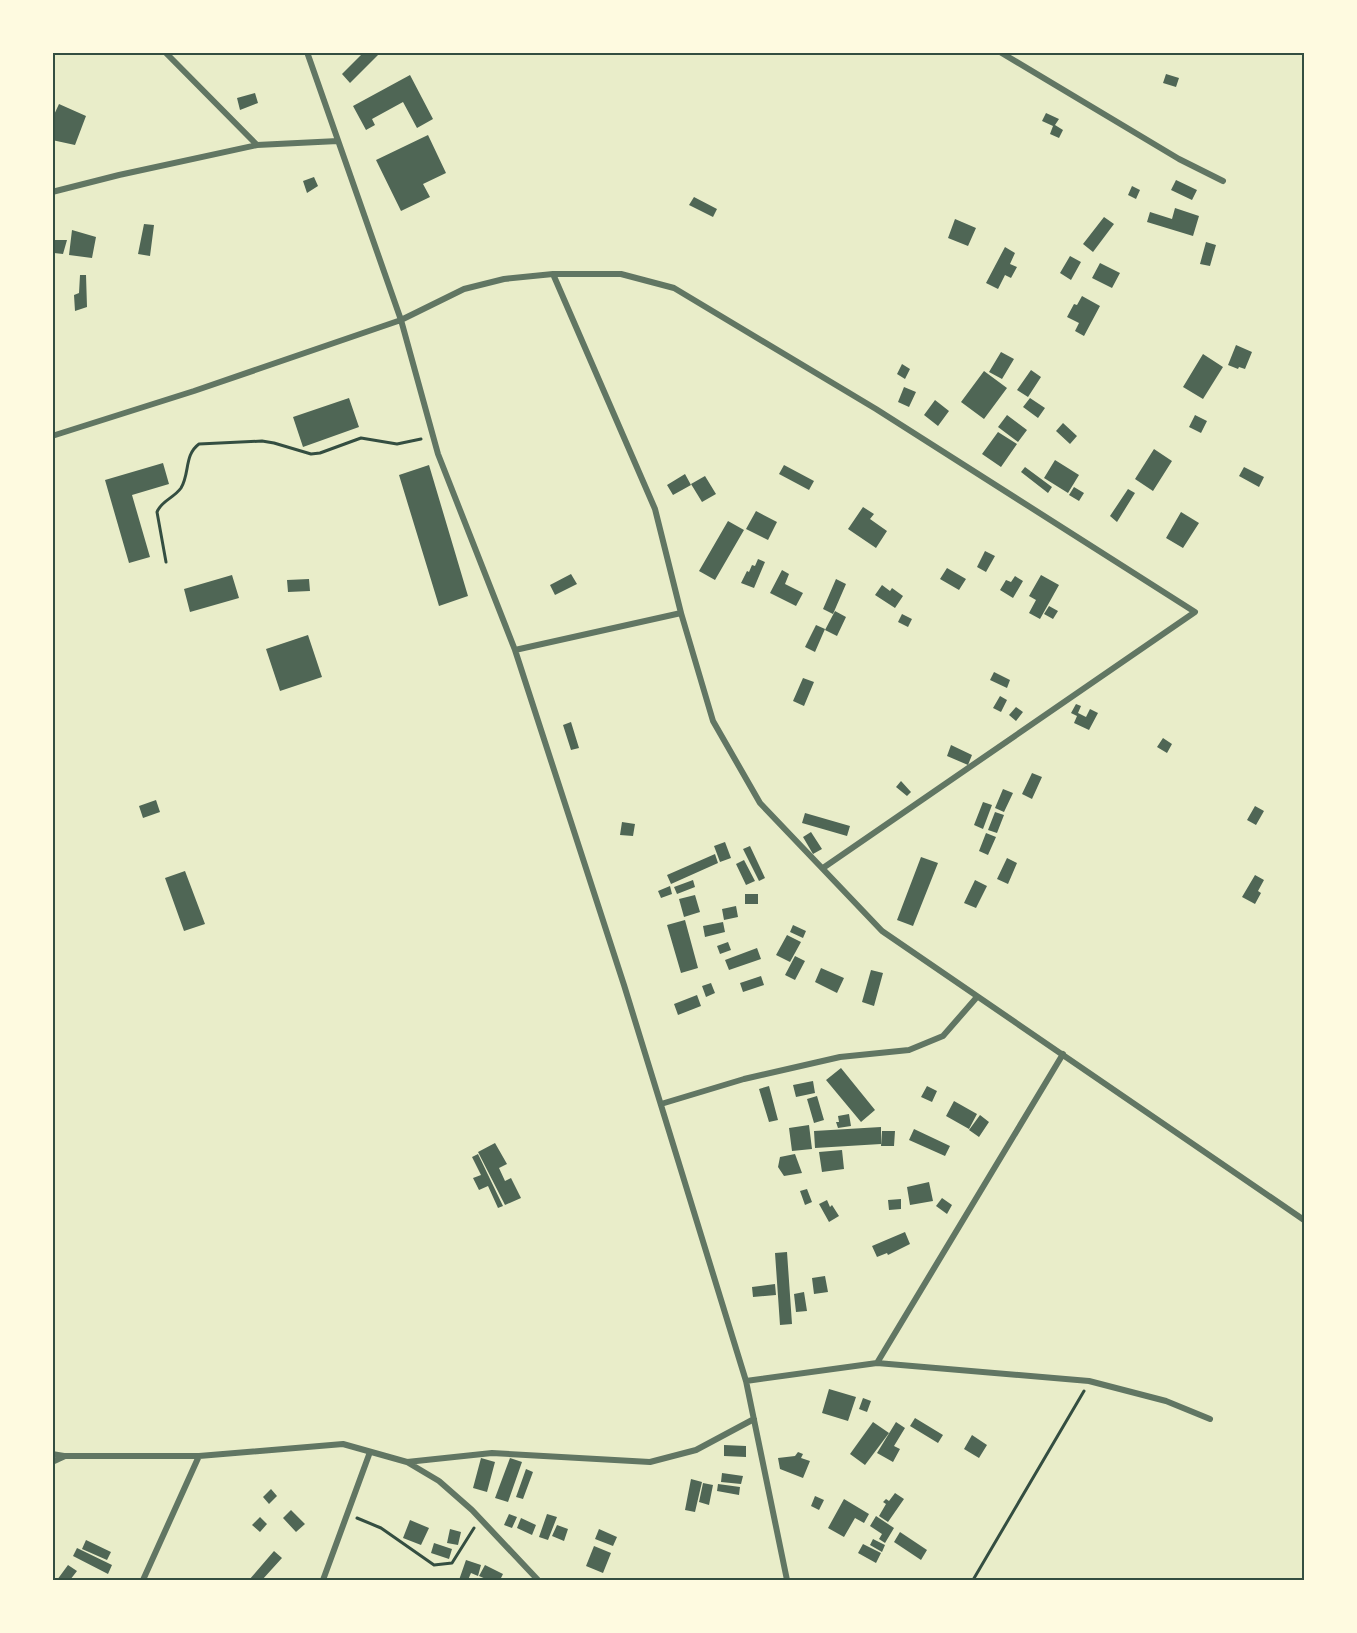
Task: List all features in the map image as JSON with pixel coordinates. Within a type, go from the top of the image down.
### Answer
[{"type":"street","points":[[165,52],[256,146]]},
{"type":"street","points":[[307,52],[401,320],[432,436],[516,650],[661,1104],[746,1381],[786,1578],[795,1581]]},
{"type":"street","points":[[1000,52],[1179,159],[1223,181]]},
{"type":"street","points":[[52,192],[119,174],[256,146],[338,141]]},
{"type":"street","points":[[553,274],[655,510],[681,613],[713,721],[760,803],[882,931],[1305,1221]]},
{"type":"street","points":[[52,436],[194,392],[401,320],[464,289],[504,279],[553,274],[621,274],[674,288],[876,409],[1195,612],[823,868]]},
{"type":"street","points":[[516,650],[681,613]]},
{"type":"street","points":[[661,1104],[744,1079],[840,1057],[909,1050],[943,1036],[977,997]]},
{"type":"street","points":[[877,1363],[1063,1054]]},
{"type":"street","points":[[746,1381],[877,1363],[1089,1381],[1166,1401],[1210,1419]]},
{"type":"street","points":[[406,1462],[492,1454],[650,1462],[696,1450],[754,1419]]},
{"type":"street","points":[[52,1454],[65,1456],[199,1456],[344,1444],[406,1462],[440,1481],[480,1518],[538,1581]]},
{"type":"street","points":[[323,1581],[370,1452]]},
{"type":"street","points":[[52,1462],[65,1456]]},
{"type":"street","points":[[143,1581],[199,1456]]},
{"type":"path","points":[[166,562],[157,512],[160,505],[181,487],[190,454],[199,444],[261,441],[311,454],[361,438],[397,444],[432,436]]},
{"type":"path","points":[[973,1581],[1089,1381]]},
{"type":"path","points":[[347,1514],[381,1528],[434,1565],[452,1563],[480,1518]]},
{"type":"building","points":[[364,52],[381,52],[350,83],[342,74]]},
{"type":"building","points":[[1166,74],[1179,78],[1176,87],[1163,83]]},
{"type":"building","points":[[410,75],[433,119],[417,128],[403,102],[372,119],[375,125],[366,130],[353,106]]},
{"type":"building","points":[[255,93],[258,103],[240,110],[237,98]]},
{"type":"building","points":[[59,104],[86,116],[75,145],[52,140],[52,119]]},
{"type":"building","points":[[1046,113],[1059,119],[1055,125],[1063,130],[1059,138],[1050,134],[1053,126],[1042,121]]},
{"type":"building","points":[[428,135],[446,173],[423,184],[430,197],[401,211],[376,160]]},
{"type":"building","points":[[314,177],[318,186],[307,193],[303,181]]},
{"type":"building","points":[[1176,180],[1197,190],[1192,200],[1171,190]]},
{"type":"building","points":[[1132,186],[1140,190],[1136,199],[1128,195]]},
{"type":"building","points":[[694,197],[717,209],[713,217],[689,205]]},
{"type":"building","points":[[1175,208],[1199,216],[1193,236],[1147,222],[1150,212],[1172,219]]},
{"type":"building","points":[[1104,217],[1114,224],[1093,252],[1083,244]]},
{"type":"building","points":[[955,219],[976,228],[968,246],[948,238]]},
{"type":"building","points":[[144,224],[154,225],[150,256],[138,254]]},
{"type":"building","points":[[72,230],[96,237],[92,258],[69,255]]},
{"type":"building","points":[[53,240],[67,240],[63,254],[54,253]]},
{"type":"building","points":[[1206,242],[1216,245],[1210,266],[1200,264]]},
{"type":"building","points":[[1005,247],[1015,253],[1010,264],[1017,267],[1011,278],[1005,275],[998,289],[986,283]]},
{"type":"building","points":[[1070,256],[1081,262],[1071,280],[1060,273]]},
{"type":"building","points":[[1100,263],[1120,273],[1112,288],[1092,278]]},
{"type":"building","points":[[80,275],[86,275],[87,307],[75,311],[74,295],[79,293]]},
{"type":"building","points":[[1082,296],[1100,306],[1084,336],[1075,331],[1079,323],[1067,317],[1074,304],[1077,305]]},
{"type":"building","points":[[1236,345],[1252,352],[1245,369],[1228,365]]},
{"type":"building","points":[[1001,352],[1014,359],[1002,379],[989,372]]},
{"type":"building","points":[[1203,354],[1223,367],[1203,399],[1183,387]]},
{"type":"building","points":[[902,364],[910,369],[905,379],[897,374]]},
{"type":"building","points":[[1031,370],[1041,377],[1028,397],[1017,390]]},
{"type":"building","points":[[984,371],[1007,388],[984,419],[961,402]]},
{"type":"building","points":[[904,387],[916,392],[909,407],[898,402]]},
{"type":"building","points":[[349,398],[359,427],[303,447],[293,417]]},
{"type":"building","points":[[1030,398],[1045,408],[1038,418],[1023,407]]},
{"type":"building","points":[[935,400],[949,411],[938,426],[924,415]]},
{"type":"building","points":[[1007,415],[1027,430],[1018,442],[998,427]]},
{"type":"building","points":[[1195,415],[1207,421],[1201,433],[1189,427]]},
{"type":"building","points":[[1063,423],[1077,436],[1070,444],[1056,431]]},
{"type":"building","points":[[998,432],[1017,444],[1001,467],[982,454]]},
{"type":"building","points":[[1154,449],[1172,461],[1153,491],[1135,479]]},
{"type":"building","points":[[1055,460],[1079,475],[1068,493],[1044,478]]},
{"type":"building","points":[[163,463],[169,484],[132,495],[150,557],[129,563],[105,480]]},
{"type":"building","points":[[429,465],[468,596],[439,606],[399,475]]},
{"type":"building","points":[[784,465],[814,481],[809,490],[779,474]]},
{"type":"building","points":[[1025,467],[1052,487],[1048,493],[1021,472]]},
{"type":"building","points":[[1244,467],[1264,477],[1259,487],[1239,476]]},
{"type":"building","points":[[685,474],[691,485],[673,495],[667,485]]},
{"type":"building","points":[[705,476],[716,494],[702,502],[691,484]]},
{"type":"building","points":[[1074,487],[1084,493],[1079,501],[1069,495]]},
{"type":"building","points":[[1128,489],[1135,493],[1117,522],[1110,516]]},
{"type":"building","points":[[863,507],[874,514],[870,519],[887,531],[876,548],[848,529]]},
{"type":"building","points":[[756,511],[777,522],[768,540],[746,529]]},
{"type":"building","points":[[1181,512],[1199,523],[1183,548],[1166,538]]},
{"type":"building","points":[[728,521],[744,530],[715,580],[699,571]]},
{"type":"building","points":[[985,551],[995,556],[986,572],[977,567]]},
{"type":"building","points":[[758,559],[765,562],[754,588],[741,583],[747,571],[749,572],[752,565],[755,566]]},
{"type":"building","points":[[947,568],[966,579],[959,590],[940,579]]},
{"type":"building","points":[[782,570],[789,574],[785,584],[803,593],[796,606],[770,593]]},
{"type":"building","points":[[571,574],[577,584],[555,595],[550,585]]},
{"type":"building","points":[[232,575],[239,598],[190,612],[184,589]]},
{"type":"building","points":[[1041,575],[1059,585],[1040,619],[1029,613],[1036,600],[1029,596]]},
{"type":"building","points":[[1015,576],[1023,581],[1013,598],[1000,590],[1006,580],[1011,582]]},
{"type":"building","points":[[309,579],[310,591],[288,592],[287,580]]},
{"type":"building","points":[[836,579],[846,584],[833,614],[823,609]]},
{"type":"building","points":[[882,585],[890,591],[892,588],[903,596],[895,608],[875,595]]},
{"type":"building","points":[[1049,606],[1058,611],[1053,619],[1044,614]]},
{"type":"building","points":[[835,611],[846,617],[837,636],[825,630]]},
{"type":"building","points":[[902,614],[912,619],[908,627],[898,622]]},
{"type":"building","points":[[816,625],[825,629],[815,652],[805,647]]},
{"type":"building","points":[[308,635],[322,677],[280,691],[266,649]]},
{"type":"building","points":[[994,672],[1010,680],[1007,688],[990,680]]},
{"type":"building","points":[[803,678],[814,682],[804,706],[793,701]]},
{"type":"building","points":[[1000,696],[1007,700],[1001,712],[993,708]]},
{"type":"building","points":[[1076,704],[1081,706],[1078,713],[1086,717],[1090,709],[1098,713],[1089,730],[1074,723],[1077,716],[1071,713]]},
{"type":"building","points":[[1016,707],[1023,712],[1016,721],[1009,715]]},
{"type":"building","points":[[571,722],[579,748],[571,750],[563,725]]},
{"type":"building","points":[[1163,738],[1172,744],[1167,753],[1157,747]]},
{"type":"building","points":[[951,745],[972,755],[968,765],[947,756]]},
{"type":"building","points":[[1032,773],[1042,777],[1032,799],[1022,794]]},
{"type":"building","points":[[901,781],[911,792],[907,796],[896,787]]},
{"type":"building","points":[[1003,789],[1013,793],[1004,812],[995,808]]},
{"type":"building","points":[[156,800],[160,812],[143,818],[139,806]]},
{"type":"building","points":[[983,802],[992,805],[983,829],[974,825]]},
{"type":"building","points":[[1255,806],[1264,811],[1256,825],[1247,820]]},
{"type":"building","points":[[995,812],[1004,815],[997,833],[988,830]]},
{"type":"building","points":[[805,813],[850,826],[847,836],[802,823]]},
{"type":"building","points":[[622,822],[635,824],[633,836],[620,835]]},
{"type":"building","points":[[811,832],[822,849],[813,854],[803,837]]},
{"type":"building","points":[[986,833],[996,837],[988,855],[979,851]]},
{"type":"building","points":[[725,842],[731,858],[720,862],[714,846]]},
{"type":"building","points":[[750,846],[765,878],[759,881],[743,849]]},
{"type":"building","points":[[715,854],[718,863],[671,884],[667,875]]},
{"type":"building","points":[[921,857],[938,863],[913,926],[897,920]]},
{"type":"building","points":[[1007,858],[1017,863],[1008,884],[997,879]]},
{"type":"building","points":[[744,860],[755,881],[746,885],[736,864]]},
{"type":"building","points":[[185,871],[205,924],[184,931],[165,878]]},
{"type":"building","points":[[1255,875],[1264,880],[1255,904],[1242,897]]},
{"type":"building","points":[[693,880],[695,887],[677,894],[674,887]]},
{"type":"building","points":[[975,880],[987,886],[976,908],[964,903]]},
{"type":"building","points":[[670,886],[672,894],[661,898],[658,891]]},
{"type":"building","points":[[745,894],[758,894],[758,904],[745,904]]},
{"type":"building","points":[[695,895],[700,912],[684,917],[679,899]]},
{"type":"building","points":[[736,906],[738,917],[724,920],[722,909]]},
{"type":"building","points":[[685,920],[698,968],[681,973],[667,925]]},
{"type":"building","points":[[723,922],[725,932],[705,937],[703,926]]},
{"type":"building","points":[[793,925],[806,931],[803,938],[790,932]]},
{"type":"building","points":[[787,935],[801,942],[790,962],[776,955]]},
{"type":"building","points":[[728,942],[731,950],[720,954],[717,946]]},
{"type":"building","points":[[757,948],[761,959],[729,970],[725,960]]},
{"type":"building","points":[[795,956],[805,961],[795,980],[785,975]]},
{"type":"building","points":[[821,968],[844,978],[837,993],[815,982]]},
{"type":"building","points":[[871,970],[883,973],[874,1006],[862,1002]]},
{"type":"building","points":[[761,976],[764,985],[743,992],[740,983]]},
{"type":"building","points":[[711,983],[715,993],[706,997],[702,986]]},
{"type":"building","points":[[697,995],[701,1006],[678,1015],[674,1004]]},
{"type":"building","points":[[841,1068],[875,1110],[861,1122],[826,1080]]},
{"type":"building","points":[[813,1081],[815,1093],[796,1097],[793,1085]]},
{"type":"building","points":[[769,1086],[778,1120],[769,1122],[759,1089]]},
{"type":"building","points":[[927,1086],[937,1091],[932,1102],[921,1097]]},
{"type":"building","points":[[817,1096],[824,1120],[814,1123],[807,1099]]},
{"type":"building","points":[[954,1101],[977,1114],[969,1129],[946,1116]]},
{"type":"building","points":[[849,1114],[851,1126],[838,1128],[836,1122],[839,1122],[838,1116]]},
{"type":"building","points":[[980,1115],[989,1122],[979,1137],[969,1130]]},
{"type":"building","points":[[809,1125],[812,1149],[792,1151],[789,1128]]},
{"type":"building","points":[[881,1127],[881,1144],[815,1148],[814,1131]]},
{"type":"building","points":[[914,1129],[950,1146],[945,1156],[909,1140]]},
{"type":"building","points":[[882,1131],[895,1131],[894,1146],[881,1146]]},
{"type":"building","points":[[495,1143],[507,1164],[499,1168],[505,1181],[511,1178],[521,1198],[505,1205],[478,1152]]},
{"type":"building","points":[[842,1150],[844,1169],[822,1172],[819,1152]]},
{"type":"building","points":[[478,1154],[503,1206],[498,1208],[488,1186],[479,1190],[473,1178],[481,1175],[472,1157]]},
{"type":"building","points":[[795,1154],[802,1173],[784,1176],[778,1167],[780,1157]]},
{"type":"building","points":[[929,1182],[933,1201],[910,1205],[907,1187]]},
{"type":"building","points":[[807,1189],[812,1202],[805,1205],[800,1191]]},
{"type":"building","points":[[942,1198],[952,1205],[947,1214],[936,1206]]},
{"type":"building","points":[[901,1199],[901,1209],[889,1210],[888,1200]]},
{"type":"building","points":[[827,1200],[839,1216],[829,1222],[819,1204]]},
{"type":"building","points":[[905,1232],[910,1244],[888,1255],[887,1253],[877,1257],[872,1246]]},
{"type":"building","points":[[787,1252],[792,1324],[780,1325],[775,1253]]},
{"type":"building","points":[[825,1276],[828,1292],[814,1294],[812,1278]]},
{"type":"building","points":[[775,1284],[776,1295],[753,1297],[752,1287]]},
{"type":"building","points":[[804,1292],[807,1311],[796,1312],[794,1294]]},
{"type":"building","points":[[829,1389],[856,1397],[848,1421],[822,1413]]},
{"type":"building","points":[[863,1398],[871,1401],[867,1412],[859,1409]]},
{"type":"building","points":[[915,1418],[943,1435],[938,1443],[910,1426]]},
{"type":"building","points":[[873,1422],[889,1433],[865,1465],[850,1454]]},
{"type":"building","points":[[896,1422],[905,1428],[894,1446],[900,1449],[893,1462],[877,1453]]},
{"type":"building","points":[[972,1435],[987,1445],[979,1458],[964,1449]]},
{"type":"building","points":[[724,1445],[746,1446],[746,1457],[724,1456]]},
{"type":"building","points":[[798,1452],[803,1454],[801,1458],[810,1461],[803,1478],[780,1469],[778,1458],[795,1456]]},
{"type":"building","points":[[481,1458],[495,1462],[487,1492],[473,1488]]},
{"type":"building","points":[[510,1458],[522,1462],[508,1502],[495,1498]]},
{"type":"building","points":[[526,1469],[533,1472],[523,1499],[516,1497]]},
{"type":"building","points":[[722,1473],[743,1476],[741,1484],[721,1482]]},
{"type":"building","points":[[691,1479],[702,1482],[695,1512],[685,1510]]},
{"type":"building","points":[[703,1483],[713,1485],[709,1505],[699,1502]]},
{"type":"building","points":[[718,1484],[740,1487],[739,1495],[717,1491]]},
{"type":"building","points":[[271,1489],[277,1496],[269,1504],[263,1497]]},
{"type":"building","points":[[895,1493],[904,1499],[888,1522],[879,1516],[886,1504],[883,1502],[886,1499],[889,1501]]},
{"type":"building","points":[[815,1496],[824,1500],[819,1510],[811,1506]]},
{"type":"building","points":[[844,1499],[869,1514],[864,1523],[855,1518],[844,1537],[828,1528]]},
{"type":"building","points":[[291,1510],[305,1524],[296,1532],[283,1518]]},
{"type":"building","points":[[509,1514],[517,1517],[512,1528],[504,1525]]},
{"type":"building","points":[[547,1514],[557,1517],[548,1540],[539,1537]]},
{"type":"building","points":[[876,1516],[894,1528],[885,1543],[879,1539],[882,1534],[870,1526]]},
{"type":"building","points":[[260,1517],[267,1524],[260,1532],[252,1525]]},
{"type":"building","points":[[521,1518],[536,1525],[532,1535],[517,1528]]},
{"type":"building","points":[[410,1520],[429,1528],[421,1545],[403,1538]]},
{"type":"building","points":[[557,1525],[568,1529],[564,1541],[552,1536]]},
{"type":"building","points":[[450,1529],[461,1532],[458,1545],[447,1543]]},
{"type":"building","points":[[599,1529],[617,1537],[613,1546],[595,1539]]},
{"type":"building","points":[[900,1532],[927,1550],[921,1560],[894,1542]]},
{"type":"building","points":[[873,1539],[885,1545],[882,1552],[870,1545]]},
{"type":"building","points":[[86,1540],[111,1552],[107,1560],[82,1549]]},
{"type":"building","points":[[434,1543],[452,1549],[449,1559],[431,1553]]},
{"type":"building","points":[[863,1544],[881,1553],[876,1563],[858,1553]]},
{"type":"building","points":[[594,1546],[611,1553],[603,1573],[586,1566]]},
{"type":"building","points":[[77,1548],[112,1565],[108,1574],[73,1556]]},
{"type":"building","points":[[274,1551],[282,1558],[262,1580],[249,1580]]},
{"type":"building","points":[[466,1560],[481,1565],[478,1576],[471,1573],[468,1580],[459,1580]]},
{"type":"building","points":[[68,1565],[77,1571],[70,1580],[57,1580]]},
{"type":"building","points":[[485,1565],[503,1574],[500,1580],[488,1580],[479,1576]]}]
